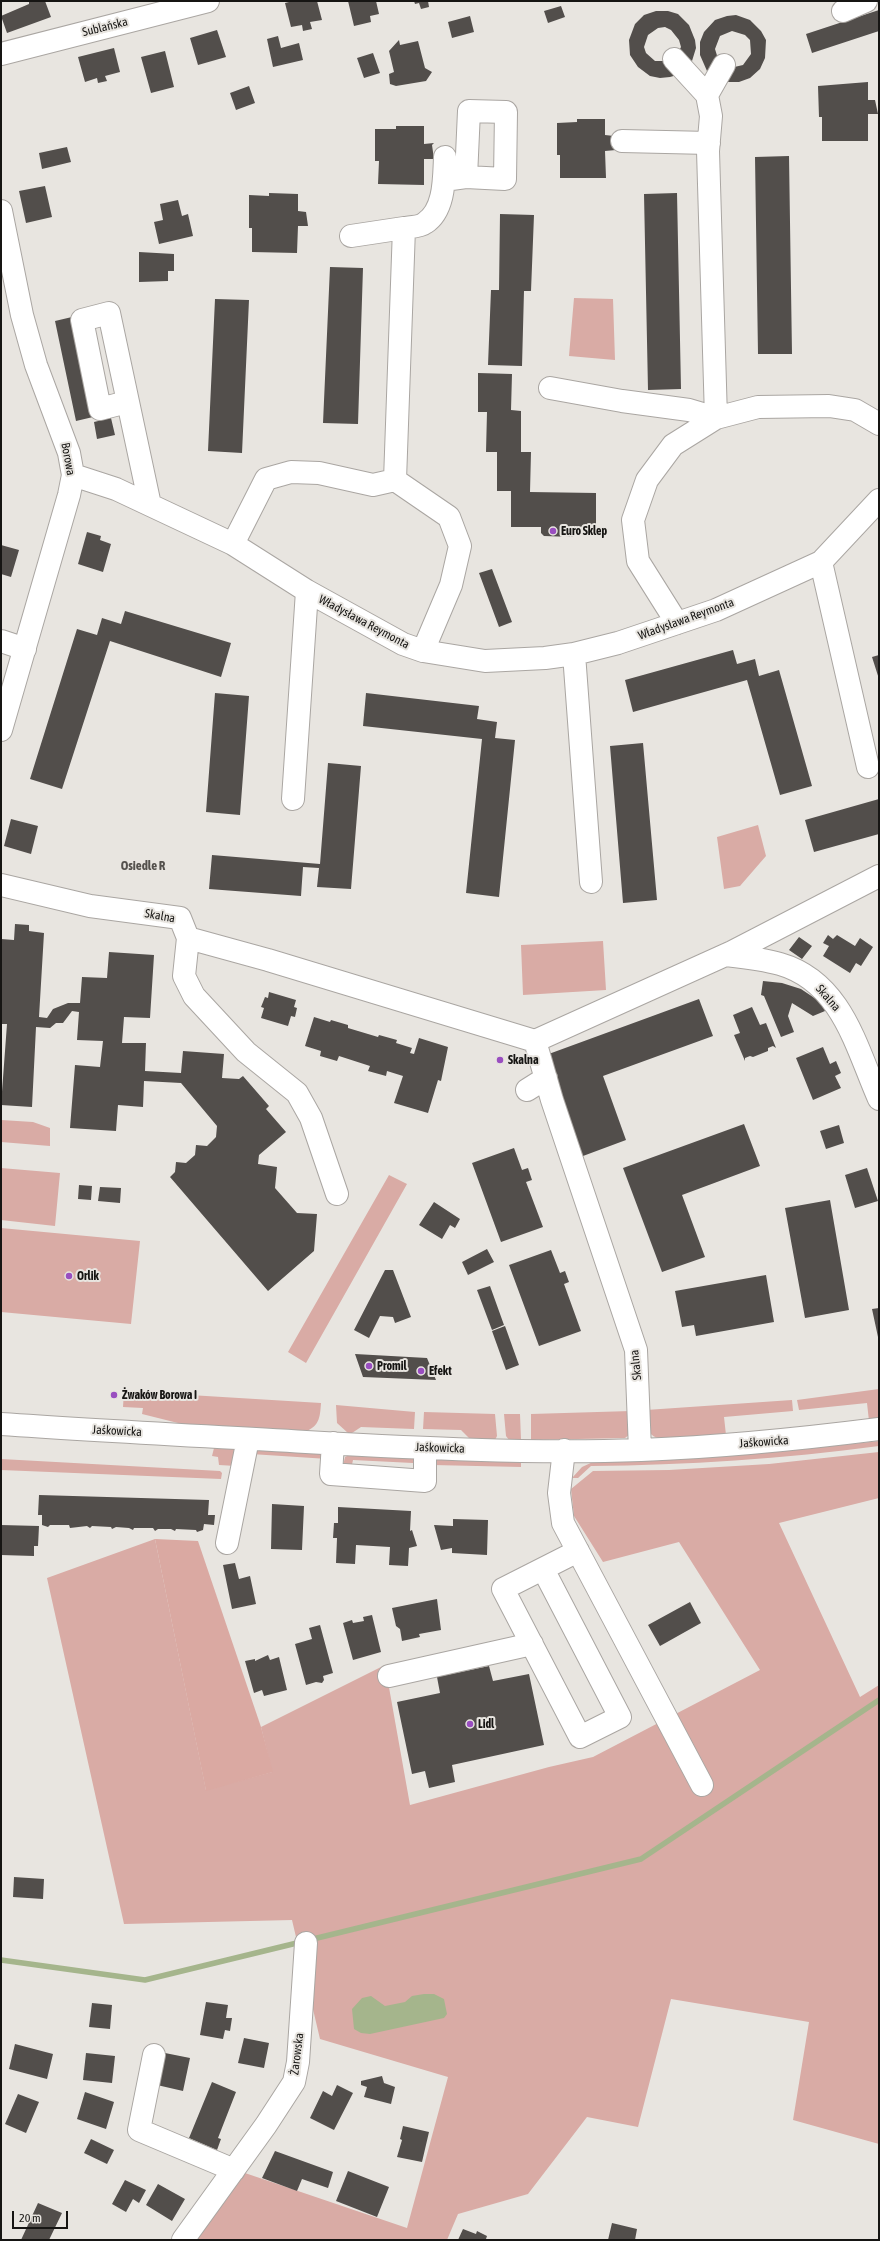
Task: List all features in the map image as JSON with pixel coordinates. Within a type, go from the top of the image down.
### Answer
[{"type":"street","name":"Sublańska","points":[[1,54],[208,1]]},
{"type":"street","points":[[843,11],[866,1]]},
{"type":"street","points":[[674,59],[708,94],[711,116],[709,143],[716,418]]},
{"type":"street","points":[[708,94],[724,65]]},
{"type":"street","points":[[622,141],[709,143]]},
{"type":"street","points":[[351,236],[425,224],[438,210],[444,180],[445,157]]},
{"type":"street","points":[[444,180],[466,177]]},
{"type":"street","name":"Borowa","points":[[1,211],[22,315],[36,365],[69,453],[73,475],[69,495],[1,730]]},
{"type":"street","points":[[395,480],[404,228]]},
{"type":"street","points":[[550,388],[622,401],[689,410],[716,418]]},
{"type":"street","points":[[127,402],[150,505]]},
{"type":"street","points":[[677,623],[638,561],[633,520],[647,480],[673,445],[716,418],[758,407],[829,406],[855,410],[879,424]]},
{"type":"street","points":[[233,544],[266,479],[291,472],[319,472],[373,485],[395,480],[449,517],[460,546],[451,585],[423,651]]},
{"type":"street","name":"Władysława Reymonta","points":[[73,475],[116,489],[233,544],[307,591],[397,641],[423,651],[485,661],[545,658],[574,654],[618,644],[716,610],[821,562],[879,500]]},
{"type":"street","points":[[821,562],[868,767]]},
{"type":"street","points":[[293,799],[307,591]]},
{"type":"street","points":[[1,641],[25,649]]},
{"type":"street","points":[[574,654],[591,882]]},
{"type":"street","points":[[337,1194],[311,1118],[297,1093],[246,1052],[194,996],[184,976],[188,938],[268,960],[535,1041],[726,954],[879,876]]},
{"type":"street","name":"Skalna","points":[[1,885],[90,906],[180,918],[188,938]]},
{"type":"street","name":"Skalna","points":[[726,954],[781,965],[802,973],[819,986],[838,1006],[879,1099]]},
{"type":"street","name":"Skalna","points":[[535,1041],[636,1350],[640,1450]]},
{"type":"street","points":[[527,1090],[546,1078]]},
{"type":"street","name":"Jaśkowicka","points":[[1,1424],[425,1448],[564,1450],[640,1450],[782,1441],[879,1429]]},
{"type":"street","points":[[227,1543],[248,1439]]},
{"type":"street","points":[[333,1443],[331,1474],[424,1481],[425,1448]]},
{"type":"street","points":[[564,1450],[559,1493],[563,1523],[702,1785]]},
{"type":"street","points":[[543,1569],[620,1717],[580,1737],[503,1589],[578,1551]]},
{"type":"street","points":[[389,1676],[532,1644]]},
{"type":"street","name":"Żarowska","points":[[183,2240],[287,2095],[296,2076],[306,1943]]},
{"type":"street","points":[[154,2055],[139,2130],[234,2170]]},
{"type":"shaded area","points":[[574,298],[613,299],[615,360],[569,356]]},
{"type":"shaded area","points":[[758,825],[766,856],[740,886],[724,889],[717,837]]},
{"type":"shaded area","points":[[603,941],[606,990],[523,995],[521,945]]},
{"type":"shaded area","points":[[1,1120],[33,1122],[50,1128],[50,1146],[1,1142]]},
{"type":"shaded area","points":[[1,1168],[60,1173],[55,1226],[1,1220]]},
{"type":"shaded area","points":[[389,1175],[407,1184],[306,1363],[288,1352]]},
{"type":"shaded area","name":"Orlik","points":[[1,1228],[140,1241],[131,1324],[1,1312]]},
{"type":"shaded area","points":[[879,1389],[879,1420],[869,1421],[867,1403],[799,1410],[797,1400]]},
{"type":"shaded area","points":[[124,1391],[321,1403],[320,1416],[315,1426],[307,1431],[186,1425],[142,1414],[143,1408],[123,1407]]},
{"type":"shaded area","points":[[792,1400],[793,1411],[724,1417],[726,1435],[658,1438],[651,1434],[647,1423],[646,1410]]},
{"type":"shaded area","points":[[336,1405],[415,1412],[414,1429],[361,1427],[352,1433],[348,1433],[337,1423]]},
{"type":"shaded area","points":[[631,1411],[630,1434],[625,1438],[531,1440],[531,1414]]},
{"type":"shaded area","points":[[424,1412],[495,1414],[497,1436],[495,1440],[470,1439],[461,1430],[423,1429]]},
{"type":"shaded area","points":[[504,1414],[520,1414],[521,1440],[509,1440],[506,1436]]},
{"type":"shaded area","points":[[879,1441],[879,1446],[771,1458],[699,1463],[591,1466],[578,1478],[572,1478],[582,1467],[595,1461],[776,1452]]},
{"type":"shaded area","points":[[214,1448],[235,1449],[236,1466],[219,1465],[218,1457],[212,1456]]},
{"type":"shaded area","points":[[255,1450],[323,1453],[328,1459],[251,1454]]},
{"type":"shaded area","points":[[879,1452],[879,1498],[779,1523],[860,1697],[879,1685],[879,2144],[793,2120],[809,2022],[671,1999],[638,2127],[587,2117],[528,2194],[458,2214],[447,2240],[194,2240],[242,2172],[407,2228],[448,2077],[320,2039],[292,1920],[124,1924],[47,1578],[155,1539],[206,1790],[272,1772],[261,1727],[385,1665],[410,1805],[549,1767],[593,1757],[760,1670],[679,1542],[603,1562],[574,1516],[571,1489],[593,1471],[669,1470],[769,1464]]},
{"type":"shaded area","points":[[349,1455],[414,1458],[417,1461],[413,1472],[413,1463],[353,1460],[351,1469],[343,1466],[345,1457]]},
{"type":"shaded area","points":[[1,1459],[220,1471],[222,1473],[221,1479],[1,1470]]},
{"type":"shaded area","points":[[438,1459],[521,1461],[521,1467],[433,1465]]},
{"type":"shaded area","points":[[155,1539],[198,1541],[261,1727],[273,1772],[206,1791]]},
{"type":"shaded area","points":[[434,1994],[444,1999],[447,2014],[444,2018],[370,2034],[361,2033],[354,2029],[352,2009],[362,1998],[371,1996],[385,2006],[405,2002],[412,1996]]},
{"type":"building","points":[[29,1],[45,1],[51,17],[7,33],[1,16],[29,4]]},
{"type":"building","points":[[293,1],[317,1],[322,20],[310,22],[312,29],[303,31],[302,25],[291,27],[285,3]]},
{"type":"building","points":[[348,1],[376,1],[379,14],[370,16],[371,22],[354,26]]},
{"type":"building","points":[[414,1],[428,1],[429,7],[421,9],[419,3],[415,4]]},
{"type":"building","points":[[561,6],[565,17],[548,23],[544,11]]},
{"type":"building","points":[[879,10],[879,31],[812,53],[806,34]]},
{"type":"building","points":[[656,11],[668,11],[678,14],[689,25],[695,40],[696,48],[692,61],[678,53],[681,47],[679,40],[671,30],[665,27],[658,28],[648,35],[644,47],[646,53],[655,61],[670,61],[677,75],[670,77],[660,78],[650,76],[638,67],[630,55],[629,40],[635,24],[644,15]]},
{"type":"building","points":[[736,15],[750,20],[761,31],[766,40],[765,58],[760,69],[750,78],[739,82],[727,82],[730,68],[743,65],[751,54],[750,40],[745,35],[732,31],[720,36],[715,49],[719,62],[707,71],[700,55],[700,42],[704,32],[715,20]]},
{"type":"building","points":[[470,16],[474,32],[452,38],[448,22]]},
{"type":"building","points":[[217,30],[226,57],[198,65],[190,38]]},
{"type":"building","points":[[278,36],[281,48],[299,43],[303,60],[273,67],[267,39]]},
{"type":"building","points":[[399,40],[400,45],[418,41],[425,68],[432,72],[426,81],[396,86],[390,84],[389,74],[394,72],[389,51]]},
{"type":"building","points":[[114,48],[120,72],[105,76],[107,81],[98,83],[97,78],[85,82],[78,57]]},
{"type":"building","points":[[165,51],[174,87],[151,93],[141,57]]},
{"type":"building","points":[[373,53],[380,73],[364,78],[357,58]]},
{"type":"building","points":[[868,82],[868,100],[875,100],[878,114],[868,114],[868,141],[822,141],[822,117],[819,117],[818,86]]},
{"type":"building","points":[[249,86],[255,103],[236,110],[230,93]]},
{"type":"building","points":[[577,119],[605,119],[605,135],[614,136],[616,150],[605,151],[606,178],[560,178],[560,155],[557,155],[557,123],[577,122]]},
{"type":"building","points":[[396,126],[424,126],[424,144],[434,143],[432,145],[434,159],[424,159],[424,185],[378,184],[379,161],[375,161],[375,129],[396,129]]},
{"type":"building","points":[[67,147],[71,162],[42,169],[39,153]]},
{"type":"building","points":[[789,156],[792,354],[758,354],[755,157]]},
{"type":"building","points":[[45,186],[52,217],[26,223],[19,191]]},
{"type":"building","points":[[269,193],[298,194],[298,211],[306,212],[308,226],[298,226],[297,253],[252,252],[252,228],[249,228],[249,195],[269,196]]},
{"type":"building","points":[[677,193],[681,389],[648,390],[644,194]]},
{"type":"building","points":[[178,200],[182,216],[188,214],[193,236],[159,244],[154,222],[163,220],[160,204]]},
{"type":"building","points":[[500,214],[534,215],[531,291],[524,291],[522,366],[488,365],[491,290],[499,290]]},
{"type":"building","points":[[139,252],[174,254],[174,271],[168,271],[168,281],[139,282]]},
{"type":"building","points":[[330,267],[363,268],[358,424],[323,423]]},
{"type":"building","points":[[215,299],[249,300],[242,453],[208,451]]},
{"type":"building","points":[[72,317],[93,417],[76,421],[55,321]]},
{"type":"building","points":[[478,373],[512,374],[511,410],[521,411],[521,452],[531,452],[530,492],[596,493],[596,527],[576,527],[576,533],[573,537],[544,536],[541,533],[541,527],[511,527],[511,491],[497,491],[497,452],[486,452],[487,412],[478,412]]},
{"type":"building","points":[[111,418],[115,435],[97,439],[94,422]]},
{"type":"building","points":[[87,532],[101,536],[100,540],[111,544],[103,572],[78,564]]},
{"type":"building","points":[[1,545],[19,550],[11,577],[1,574]]},
{"type":"building","points":[[492,569],[512,622],[499,627],[479,573]]},
{"type":"building","points":[[125,611],[231,643],[221,677],[110,641],[62,789],[30,779],[77,629],[97,635],[102,618],[121,624]]},
{"type":"building","points":[[733,650],[737,664],[755,659],[759,676],[779,670],[812,786],[780,795],[747,680],[633,712],[625,680]]},
{"type":"building","points":[[879,655],[879,679],[872,657]]},
{"type":"building","points":[[215,693],[249,696],[240,815],[206,812]]},
{"type":"building","points":[[366,693],[479,706],[477,719],[497,722],[495,738],[515,740],[499,897],[466,893],[482,739],[363,726]]},
{"type":"building","points":[[643,743],[657,900],[623,903],[610,746]]},
{"type":"building","points":[[328,763],[361,766],[351,889],[317,887],[319,868],[303,867],[301,896],[209,889],[212,855],[320,864]]},
{"type":"building","points":[[879,799],[879,834],[814,852],[805,820]]},
{"type":"building","points":[[11,819],[38,826],[31,854],[4,846]]},
{"type":"building","points":[[15,924],[29,925],[29,931],[44,933],[39,1017],[47,1018],[53,1009],[68,1003],[80,1003],[82,977],[107,978],[109,952],[154,955],[150,1018],[124,1017],[122,1043],[146,1043],[145,1071],[181,1073],[183,1051],[224,1054],[222,1078],[239,1079],[243,1076],[269,1106],[266,1109],[286,1132],[259,1155],[258,1164],[277,1167],[275,1188],[297,1213],[317,1214],[314,1251],[268,1291],[170,1177],[175,1172],[176,1162],[186,1163],[195,1155],[196,1145],[207,1146],[216,1137],[217,1126],[181,1083],[144,1081],[143,1107],[118,1105],[116,1131],[70,1128],[75,1065],[100,1067],[103,1041],[77,1040],[79,1012],[72,1011],[63,1023],[56,1023],[50,1028],[36,1027],[32,1107],[1,1105],[7,1024],[1,1024],[1,939],[14,940]]},
{"type":"building","points":[[828,935],[833,939],[837,935],[855,946],[860,938],[873,947],[861,966],[856,963],[850,973],[823,956],[829,946],[823,943]]},
{"type":"building","points":[[799,937],[812,946],[802,959],[789,950]]},
{"type":"building","points":[[763,981],[782,983],[801,989],[822,1003],[825,1011],[813,1016],[792,1003],[788,1016],[794,1032],[781,1037],[764,996],[761,995]]},
{"type":"building","points":[[269,992],[296,1000],[294,1007],[297,1008],[295,1017],[291,1016],[288,1026],[261,1018],[264,1008],[261,1007],[265,997],[268,998]]},
{"type":"building","points":[[699,999],[713,1036],[603,1076],[626,1140],[583,1156],[546,1055]]},
{"type":"building","points":[[752,1007],[760,1025],[766,1023],[776,1048],[773,1046],[768,1048],[768,1051],[753,1057],[750,1056],[745,1058],[745,1061],[734,1035],[740,1033],[733,1015]]},
{"type":"building","points":[[314,1017],[330,1022],[331,1020],[348,1025],[348,1028],[378,1037],[379,1035],[397,1040],[396,1043],[412,1048],[410,1053],[414,1054],[419,1038],[448,1047],[441,1081],[438,1080],[428,1113],[394,1103],[403,1076],[387,1071],[386,1076],[368,1071],[370,1066],[339,1056],[337,1061],[320,1056],[321,1051],[305,1046]]},
{"type":"building","points":[[823,1047],[830,1064],[836,1061],[841,1073],[835,1076],[841,1088],[813,1100],[796,1058]]},
{"type":"building","points":[[744,1124],[760,1166],[682,1195],[705,1257],[662,1272],[623,1168]]},
{"type":"building","points":[[839,1125],[844,1143],[826,1149],[820,1131]]},
{"type":"building","points":[[514,1148],[522,1170],[528,1168],[532,1180],[526,1182],[543,1227],[501,1242],[472,1163]]},
{"type":"building","points":[[867,1168],[878,1201],[855,1208],[845,1175]]},
{"type":"building","points":[[79,1185],[92,1186],[91,1200],[78,1199]]},
{"type":"building","points":[[100,1187],[121,1188],[120,1203],[98,1201]]},
{"type":"building","points":[[830,1200],[849,1310],[805,1318],[785,1208]]},
{"type":"building","points":[[434,1202],[460,1219],[455,1228],[450,1225],[442,1239],[419,1225]]},
{"type":"building","points":[[487,1249],[494,1262],[468,1275],[462,1262]]},
{"type":"building","points":[[551,1250],[560,1273],[565,1271],[569,1282],[564,1284],[581,1331],[539,1346],[509,1265]]},
{"type":"building","points":[[385,1270],[393,1270],[411,1317],[395,1323],[393,1317],[380,1316],[369,1338],[354,1330]]},
{"type":"building","points":[[766,1275],[774,1322],[696,1336],[694,1325],[682,1327],[675,1291]]},
{"type":"building","points":[[490,1286],[504,1325],[492,1330],[477,1290]]},
{"type":"building","points":[[879,1308],[879,1337],[878,1337],[872,1309]]},
{"type":"building","points":[[505,1326],[519,1365],[506,1370],[492,1331]]},
{"type":"building","points":[[355,1354],[427,1358],[436,1380],[363,1377]]},
{"type":"building","points":[[39,1495],[209,1500],[208,1515],[215,1515],[214,1525],[204,1524],[203,1530],[197,1532],[196,1530],[176,1529],[175,1531],[171,1529],[158,1529],[155,1531],[153,1528],[134,1528],[133,1530],[129,1528],[116,1527],[112,1529],[111,1527],[92,1526],[90,1528],[87,1526],[70,1528],[69,1525],[50,1525],[48,1527],[42,1525],[42,1515],[38,1515]]},
{"type":"building","points":[[272,1504],[304,1506],[302,1550],[271,1549]]},
{"type":"building","points":[[338,1507],[411,1511],[410,1531],[412,1530],[417,1546],[409,1548],[408,1566],[389,1565],[390,1547],[356,1545],[355,1564],[336,1563],[337,1538],[333,1538],[334,1523],[338,1523]]},
{"type":"building","points":[[453,1519],[488,1520],[487,1555],[452,1553],[452,1548],[441,1550],[434,1525],[453,1526]]},
{"type":"building","points":[[1,1525],[39,1526],[38,1546],[34,1546],[34,1556],[1,1555]]},
{"type":"building","points":[[235,1563],[239,1579],[250,1576],[256,1604],[232,1609],[223,1565]]},
{"type":"building","points":[[437,1599],[441,1630],[419,1634],[420,1637],[402,1641],[400,1629],[396,1626],[392,1608]]},
{"type":"building","points":[[690,1602],[701,1623],[660,1646],[648,1625]]},
{"type":"building","points":[[372,1615],[381,1652],[353,1660],[343,1623],[352,1620],[353,1623],[364,1621],[363,1617]]},
{"type":"building","points":[[320,1625],[333,1673],[323,1676],[324,1680],[322,1683],[316,1682],[306,1685],[295,1644],[312,1639],[309,1628]]},
{"type":"building","points":[[268,1655],[270,1660],[279,1657],[287,1690],[264,1696],[262,1690],[254,1693],[245,1661],[255,1659],[255,1661]]},
{"type":"building","name":"Lidl","points":[[489,1666],[493,1681],[529,1674],[544,1745],[452,1765],[455,1782],[429,1788],[425,1771],[412,1774],[397,1702],[440,1693],[437,1677]]},
{"type":"building","points":[[14,1877],[44,1879],[43,1899],[13,1897]]},
{"type":"building","points":[[206,2002],[228,2005],[226,2018],[232,2018],[230,2031],[225,2030],[223,2039],[200,2035]]},
{"type":"building","points":[[92,2003],[112,2005],[110,2029],[89,2027]]},
{"type":"building","points":[[244,2038],[269,2043],[264,2068],[238,2063]]},
{"type":"building","points":[[15,2044],[53,2054],[47,2079],[9,2069]]},
{"type":"building","points":[[86,2053],[115,2056],[112,2083],[83,2080]]},
{"type":"building","points":[[165,2053],[190,2058],[183,2091],[157,2085]]},
{"type":"building","points":[[382,2076],[384,2083],[395,2087],[391,2104],[364,2097],[367,2087],[361,2085],[361,2081]]},
{"type":"building","points":[[212,2082],[236,2092],[218,2138],[221,2139],[217,2150],[189,2138]]},
{"type":"building","points":[[337,2085],[353,2093],[334,2130],[310,2118],[323,2091],[332,2096]]},
{"type":"building","points":[[85,2092],[114,2102],[106,2129],[77,2119]]},
{"type":"building","points":[[18,2094],[39,2102],[26,2133],[5,2124]]},
{"type":"building","points":[[403,2126],[429,2132],[422,2162],[397,2157],[402,2140],[400,2139]]},
{"type":"building","points":[[91,2139],[114,2150],[107,2164],[84,2153]]},
{"type":"building","points":[[275,2151],[333,2172],[328,2188],[302,2179],[297,2191],[262,2178]]},
{"type":"building","points":[[348,2171],[389,2187],[377,2217],[336,2201]]},
{"type":"building","points":[[125,2180],[146,2190],[139,2203],[133,2199],[126,2212],[112,2204]]},
{"type":"building","points":[[158,2184],[185,2199],[172,2221],[146,2205]]},
{"type":"building","points":[[38,2203],[62,2213],[49,2240],[21,2240]]},
{"type":"building","points":[[612,2223],[637,2229],[635,2240],[608,2240]]},
{"type":"building","points":[[463,2229],[476,2234],[477,2231],[487,2236],[486,2239],[489,2240],[458,2240]]},
{"type":"waterway","points":[[309,1940],[641,1859],[879,1700]]},
{"type":"waterway","points":[[1,1960],[145,1980],[301,1942]]},
{"type":"place","name":"Euro Sklep","points":[[553,531]]},
{"type":"place","name":"Skalna","points":[[500,1060]]},
{"type":"place","name":"Orlik","points":[[69,1276]]},
{"type":"place","name":"Promil","points":[[369,1366]]},
{"type":"place","name":"Efekt","points":[[421,1371]]},
{"type":"place","name":"Żwaków Borowa I","points":[[114,1395]]},
{"type":"place","name":"Lidl","points":[[470,1724]]},
{"type":"district","name":"Osiedle R","points":[[143,866]]}]
